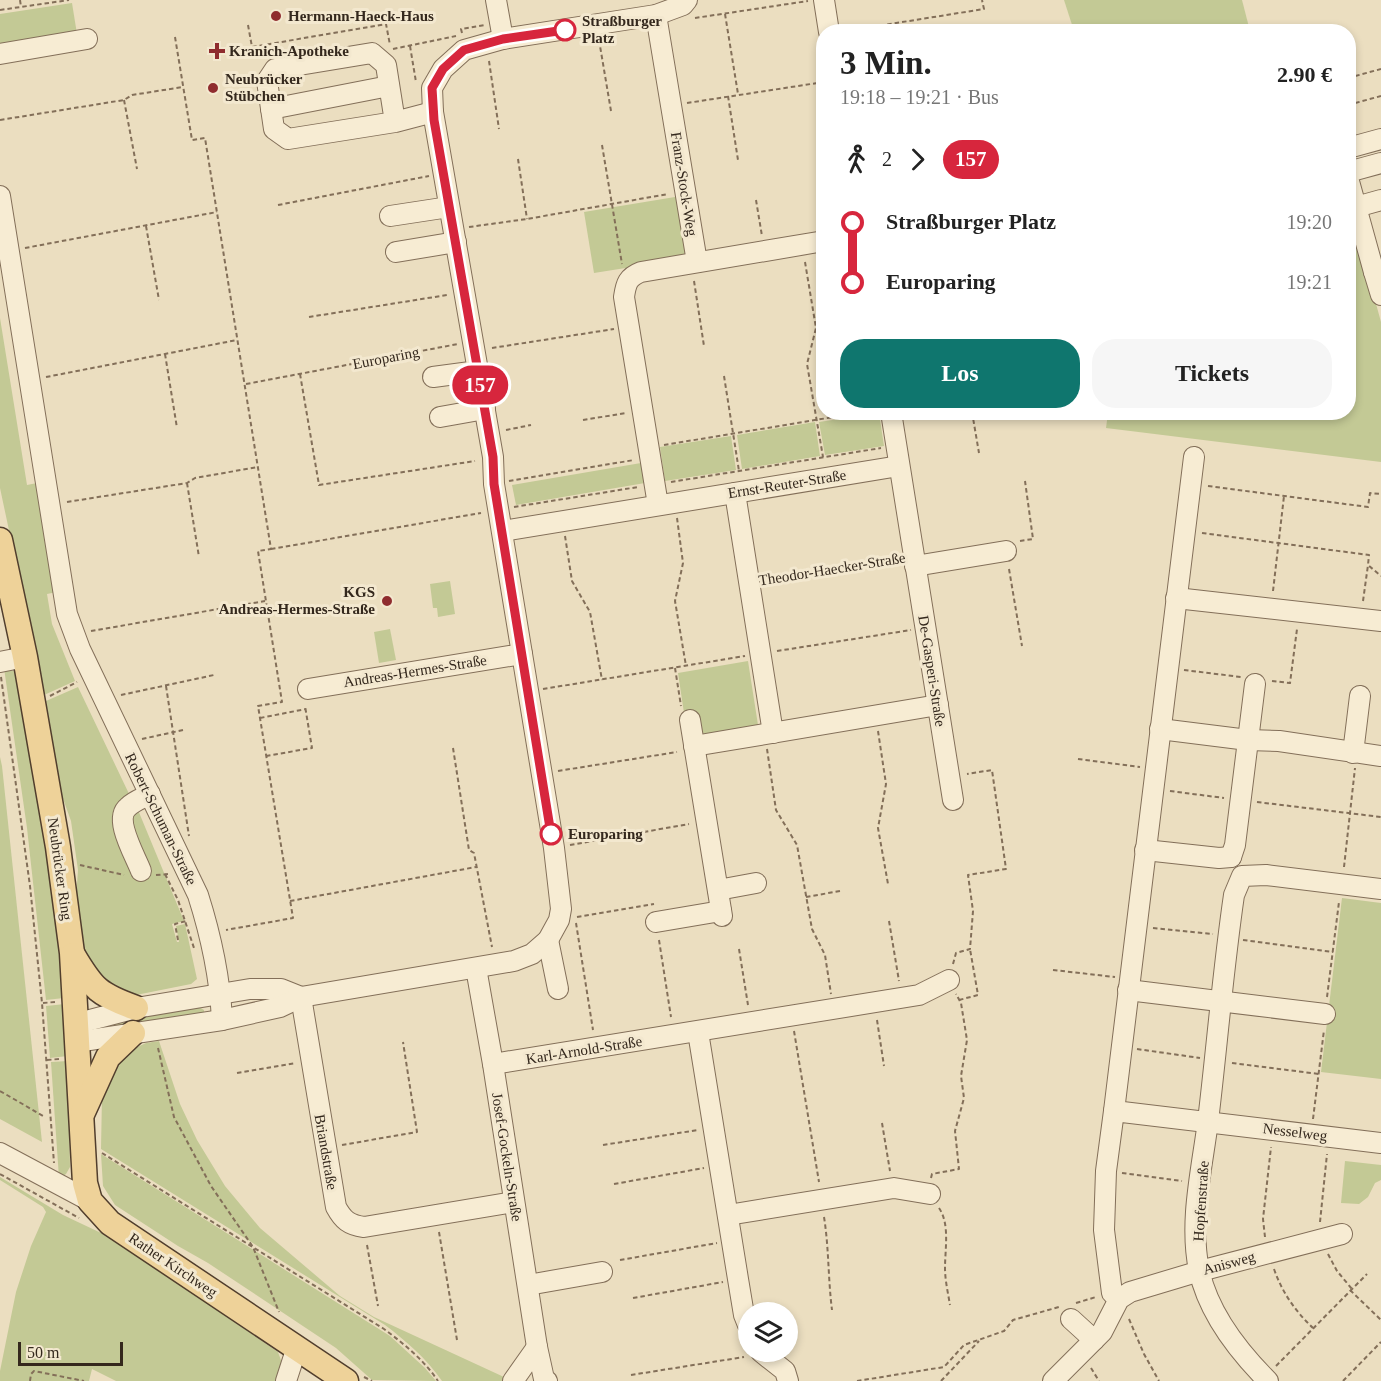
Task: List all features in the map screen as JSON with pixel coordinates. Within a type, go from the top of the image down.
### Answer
[{"type":"main road","name":"Neubrücker Ring","points":[[0,540],[25,657],[58,847],[72,953],[82,1114],[84,1173],[81,1207]]},
{"type":"main road","points":[[72,953],[88,981],[103,994],[136,1008]]},
{"type":"main road","points":[[82,1114],[108,1057],[133,1033]]},
{"type":"main road","name":"Rather Kirchweg","points":[[81,1207],[110,1223],[346,1381]]},
{"type":"street","points":[[495,41],[496,0]]},
{"type":"street","points":[[824,0],[828,24]]},
{"type":"street","points":[[76,1033],[133,1033],[222,1020],[280,1007],[301,997],[486,966],[532,954],[549,940],[559,920],[561,909],[554,848],[498,510],[493,457],[465,292],[443,172],[427,113],[432,88],[443,69],[464,50],[495,41],[656,15],[685,2]]},
{"type":"street","name":"Franz-Stock-Weg","points":[[656,15],[685,191],[694,262]]},
{"type":"street","points":[[0,54],[87,39]]},
{"type":"street","points":[[395,122],[386,64],[372,53],[275,69],[267,81],[274,129],[288,139],[395,122],[427,113]]},
{"type":"street","points":[[271,109],[389,86]]},
{"type":"street","points":[[1356,146],[1381,139]]},
{"type":"street","points":[[1356,170],[1381,163]]},
{"type":"street","name":"Robert-Schuman-Straße","points":[[0,196],[73,634],[198,895],[210,933],[221,994]]},
{"type":"street","points":[[1381,200],[1356,207],[1373,238],[1381,295]]},
{"type":"street","points":[[390,216],[449,207]]},
{"type":"street","points":[[396,252],[454,236]]},
{"type":"street","points":[[666,504],[656,484],[650,452],[624,297],[626,284],[632,275],[641,272],[816,242]]},
{"type":"street","points":[[433,378],[478,370]]},
{"type":"street","points":[[440,417],[485,409]]},
{"type":"street","name":"De-Gasperi-Straße","points":[[892,420],[953,800]]},
{"type":"street","points":[[1053,1381],[1102,1332],[1115,1296],[1104,1230],[1106,1171],[1194,457]]},
{"type":"street","name":"Ernst-Reuter-Straße","points":[[502,531],[899,466]]},
{"type":"street","name":"Theodor-Haecker-Straße","points":[[735,493],[750,583],[769,734]]},
{"type":"street","points":[[914,561],[1006,551]]},
{"type":"street","points":[[1176,598],[1381,621]]},
{"type":"street","name":"Andreas-Hermes-Straße","points":[[308,689],[522,654]]},
{"type":"street","points":[[0,662],[25,657]]},
{"type":"street","points":[[1255,681],[1235,845],[1231,857],[1242,876],[1266,875],[1381,889]]},
{"type":"street","points":[[1355,753],[1360,696]]},
{"type":"street","points":[[695,748],[938,705]]},
{"type":"street","points":[[656,922],[722,914],[690,720]]},
{"type":"street","points":[[1160,729],[1248,740],[1279,741],[1381,756]]},
{"type":"street","points":[[141,871],[123,825],[122,816],[128,807],[150,794]]},
{"type":"street","points":[[1145,850],[1219,858],[1231,857]]},
{"type":"street","name":"Hopfenstraße","points":[[1242,876],[1234,895],[1228,937],[1196,1235],[1200,1271],[1212,1304],[1228,1335],[1266,1380]]},
{"type":"street","points":[[718,890],[756,883]]},
{"type":"street","points":[[549,940],[558,989]]},
{"type":"street","name":"Josef-Gockeln-Straße","points":[[486,966],[493,1064],[537,1347],[544,1379],[547,1381]]},
{"type":"street","name":"Karl-Arnold-Straße","points":[[493,1064],[920,995],[949,980]]},
{"type":"street","points":[[1129,985],[1221,1001],[1325,1014]]},
{"type":"street","points":[[76,1033],[136,1008],[250,989],[281,989],[301,997]]},
{"type":"street","points":[[221,994],[222,1020]]},
{"type":"street","name":"Briandstraße","points":[[301,997],[336,1207],[343,1220],[353,1226],[364,1227]]},
{"type":"street","points":[[698,1032],[742,1302]]},
{"type":"street","name":"Nesselweg","points":[[1114,1111],[1381,1143]]},
{"type":"street","name":"Rather Kirchweg","points":[[0,1152],[44,1188],[81,1207]]},
{"type":"street","points":[[728,1215],[894,1188],[930,1194]]},
{"type":"street","points":[[364,1227],[514,1202]]},
{"type":"street","name":"Anisweg","points":[[1115,1296],[1332,1236]]},
{"type":"street","points":[[528,1285],[602,1272]]},
{"type":"street","points":[[1066,1310],[1094,1340]]},
{"type":"street","points":[[286,1381],[290,1343]]},
{"type":"street","points":[[513,1381],[537,1347]]},
{"type":"street","points":[[773,1362],[785,1371],[788,1381]]},
{"type":"path","points":[[20,0],[21,7]]},
{"type":"path","points":[[0,10],[69,0]]},
{"type":"path","points":[[685,2],[695,18],[811,0]]},
{"type":"path","points":[[890,24],[984,9],[982,0]]},
{"type":"path","points":[[725,14],[738,95]]},
{"type":"path","points":[[597,25],[610,111]]},
{"type":"path","points":[[175,37],[192,140],[205,138],[271,549]]},
{"type":"path","points":[[495,41],[500,129]]},
{"type":"path","points":[[410,46],[427,113]]},
{"type":"path","points":[[1356,76],[1381,69]]},
{"type":"path","points":[[671,106],[816,83]]},
{"type":"path","points":[[0,120],[124,100],[132,95],[183,87]]},
{"type":"path","points":[[728,96],[738,160]]},
{"type":"path","points":[[1356,103],[1381,96]]},
{"type":"path","points":[[124,100],[137,169]]},
{"type":"path","points":[[602,145],[626,284]]},
{"type":"path","points":[[518,159],[527,219]]},
{"type":"path","points":[[278,205],[443,172]]},
{"type":"path","points":[[454,236],[527,219],[685,191]]},
{"type":"path","points":[[756,200],[765,250]]},
{"type":"path","points":[[9,251],[217,212]]},
{"type":"path","points":[[146,226],[159,300]]},
{"type":"path","points":[[802,245],[816,328],[807,364],[823,458]]},
{"type":"path","points":[[694,262],[704,346]]},
{"type":"path","points":[[309,317],[465,292]]},
{"type":"path","name":"Europaring","points":[[245,385],[473,346],[554,339],[629,326]]},
{"type":"path","points":[[29,380],[237,340]]},
{"type":"path","points":[[165,354],[177,428]]},
{"type":"path","points":[[300,374],[319,485],[493,457]]},
{"type":"path","points":[[724,376],[739,472]]},
{"type":"path","points":[[583,420],[644,410]]},
{"type":"path","points":[[494,484],[580,469],[733,433],[816,420]]},
{"type":"path","points":[[973,420],[979,453]]},
{"type":"path","points":[[489,433],[531,425]]},
{"type":"path","points":[[210,933],[293,918],[258,706],[282,702],[258,551],[896,445]]},
{"type":"path","points":[[50,506],[187,483],[195,478],[258,467]]},
{"type":"path","points":[[1022,646],[1006,551],[1013,542],[1033,539],[1024,481]]},
{"type":"path","points":[[187,483],[199,557]]},
{"type":"path","points":[[1191,483],[1368,507],[1370,493],[1381,494]]},
{"type":"path","points":[[1271,609],[1284,496]]},
{"type":"path","points":[[666,504],[683,563],[675,601],[686,666]]},
{"type":"path","points":[[563,521],[572,581],[590,612],[602,680]]},
{"type":"path","points":[[1185,530],[1369,555],[1360,619]]},
{"type":"path","name":"Theodor-Haecker-Straße","points":[[750,583],[914,561]]},
{"type":"path","points":[[1368,566],[1381,576]]},
{"type":"path","points":[[73,634],[266,600]]},
{"type":"path","points":[[1167,668],[1255,681],[1290,683],[1300,612]]},
{"type":"path","points":[[528,692],[925,628]]},
{"type":"path","points":[[675,668],[682,715],[690,720]]},
{"type":"path","points":[[0,671],[24,839],[42,1003],[55,1162],[44,1188]]},
{"type":"path","points":[[104,698],[214,675]]},
{"type":"path","name":"Robert-Schuman-Straße","points":[[166,686],[189,837]]},
{"type":"path","points":[[260,718],[306,709],[312,748],[266,756]]},
{"type":"path","points":[[876,716],[886,784],[878,828],[888,884]]},
{"type":"path","name":"Robert-Schuman-Straße","points":[[124,742],[183,730]]},
{"type":"path","points":[[769,734],[777,810],[796,845],[812,929],[825,955],[834,1008]]},
{"type":"path","points":[[453,748],[469,850],[474,853],[486,966]]},
{"type":"path","points":[[541,774],[695,748]]},
{"type":"path","points":[[1342,884],[1355,753]]},
{"type":"path","points":[[1078,759],[1155,769]]},
{"type":"path","points":[[949,776],[992,770],[1006,869],[968,875],[973,911],[970,949],[978,995],[959,1000]]},
{"type":"path","points":[[1153,789],[1381,817]]},
{"type":"path","points":[[554,848],[707,821]]},
{"type":"path","points":[[290,901],[347,891],[361,886],[476,867]]},
{"type":"path","points":[[165,874],[186,921],[195,954]]},
{"type":"path","points":[[806,897],[840,891]]},
{"type":"path","points":[[596,1048],[575,917],[654,904],[674,1035]]},
{"type":"path","points":[[178,940],[175,924],[186,921]]},
{"type":"path","points":[[889,921],[902,998]]},
{"type":"path","points":[[1136,927],[1333,952]]},
{"type":"path","points":[[739,949],[750,1023]]},
{"type":"path","points":[[950,1305],[945,1268],[947,1247],[942,1213],[930,1194],[932,1174],[959,1168],[955,1131],[964,1098],[961,1076],[967,1040],[959,1000],[949,980],[957,952],[970,949]]},
{"type":"path","points":[[1053,970],[1129,985]]},
{"type":"path","points":[[874,1002],[884,1066]]},
{"type":"path","points":[[791,1015],[828,1239],[828,1280],[832,1310]]},
{"type":"path","points":[[157,1039],[174,1117],[211,1186],[254,1247],[290,1343]]},
{"type":"path","points":[[326,1148],[417,1132],[403,1042]]},
{"type":"path","points":[[1122,1047],[1319,1074]]},
{"type":"path","points":[[237,1073],[310,1061]]},
{"type":"path","points":[[0,1091],[45,1117]]},
{"type":"path","points":[[882,1123],[894,1188]]},
{"type":"path","points":[[603,1145],[712,1127]]},
{"type":"path","points":[[1329,1136],[1321,1210],[1332,1236],[1332,1263],[1351,1290],[1381,1320]]},
{"type":"path","points":[[99,1160],[99,1151],[384,1329],[409,1348],[431,1370],[438,1381]]},
{"type":"path","points":[[614,1184],[718,1166]]},
{"type":"path","points":[[1106,1171],[1200,1183]]},
{"type":"path","points":[[0,1174],[44,1188],[81,1207]]},
{"type":"path","points":[[437,1215],[457,1340]]},
{"type":"path","points":[[364,1227],[378,1306]]},
{"type":"path","points":[[620,1260],[731,1241]]},
{"type":"path","points":[[1266,1380],[1366,1274]]},
{"type":"path","points":[[633,1298],[738,1280]]},
{"type":"path","points":[[857,1381],[944,1367],[964,1345],[1004,1331],[1013,1320],[1066,1310],[1115,1296],[1125,1306],[1131,1327],[1159,1381]]},
{"type":"path","points":[[941,1381],[981,1339]]},
{"type":"path","points":[[1343,1381],[1381,1342]]},
{"type":"path","points":[[631,1375],[738,1357]]},
{"type":"path","points":[[30,1381],[34,1371],[84,1381]]},
{"type":"green space","points":[[1064,0],[1242,0],[1248,24],[1072,24]]},
{"type":"green space","points":[[72,3],[77,34],[0,49],[0,14]]},
{"type":"green space","points":[[681,196],[688,242],[685,253],[676,260],[594,273],[584,212]]},
{"type":"green space","points":[[1356,231],[1381,322],[1381,462],[1106,428],[1107,420],[1356,420]]},
{"type":"green space","points":[[0,318],[27,485],[37,483],[57,592],[47,594],[52,624],[75,681],[44,695],[0,488]]},
{"type":"green space","points":[[880,420],[884,446],[825,455],[819,422]]},
{"type":"green space","points":[[815,422],[820,456],[742,469],[737,435]]},
{"type":"green space","points":[[731,436],[736,470],[665,481],[660,447]]},
{"type":"green space","points":[[641,463],[645,483],[516,505],[512,485]]},
{"type":"green space","points":[[450,581],[455,614],[438,617],[437,608],[433,608],[430,584]]},
{"type":"green space","points":[[390,629],[396,660],[379,663],[374,632]]},
{"type":"green space","points":[[748,661],[758,725],[753,730],[733,734],[717,736],[705,734],[699,727],[696,712],[684,713],[678,673]]},
{"type":"green space","points":[[4,668],[22,674],[48,831],[64,998],[46,1000],[27,828]]},
{"type":"green space","points":[[78,687],[131,798],[129,824],[132,813],[138,810],[184,921],[172,924],[177,942],[179,942],[176,926],[185,924],[197,979],[191,984],[136,995],[118,991],[101,981],[83,954],[76,898],[78,870],[71,821],[61,793],[46,701]]},
{"type":"green space","points":[[0,757],[2,766],[42,1142],[0,1119]]},
{"type":"green space","points":[[1342,898],[1381,903],[1381,1079],[1321,1072]]},
{"type":"green space","points":[[65,1004],[68,1056],[50,1058],[46,1006]]},
{"type":"green space","points":[[197,1006],[204,1010],[204,1014],[98,1032],[97,1021]]},
{"type":"green space","points":[[159,1041],[180,1104],[197,1140],[225,1186],[260,1228],[340,1296],[374,1317],[504,1377],[505,1381],[442,1381],[416,1351],[385,1325],[101,1149],[102,1096],[118,1061],[133,1049],[146,1043]]},
{"type":"green space","points":[[68,1061],[70,1167],[66,1174],[59,1178],[51,1062]]},
{"type":"green space","points":[[101,1154],[390,1336],[436,1381],[372,1380],[336,1348],[208,1263],[115,1205],[103,1186]]},
{"type":"green space","points":[[1345,1161],[1381,1165],[1381,1180],[1375,1183],[1368,1197],[1359,1204],[1341,1203]]},
{"type":"green space","points":[[0,1177],[63,1215],[116,1240],[278,1352],[283,1366],[278,1381],[116,1381],[92,1369],[89,1381],[0,1381],[16,1292],[31,1246],[46,1212],[43,1207],[0,1180]]},
{"type":"bus line","name":"157","points":[[551,834],[494,484],[493,457],[434,120],[432,88],[443,69],[464,50],[503,39],[565,30]]},
{"type":"place","name":"Hermann-Haeck-Haus","points":[[276,16]]},
{"type":"place","name":"Straßburger Platz","points":[[565,30]]},
{"type":"place","name":"Kranich-Apotheke","points":[[217,51]]},
{"type":"place","name":"Neubrücker Stübchen","points":[[213,88]]},
{"type":"place","name":"KGS Andreas-Hermes-Straße","points":[[387,601]]},
{"type":"place","name":"Europaring","points":[[551,834]]}]
